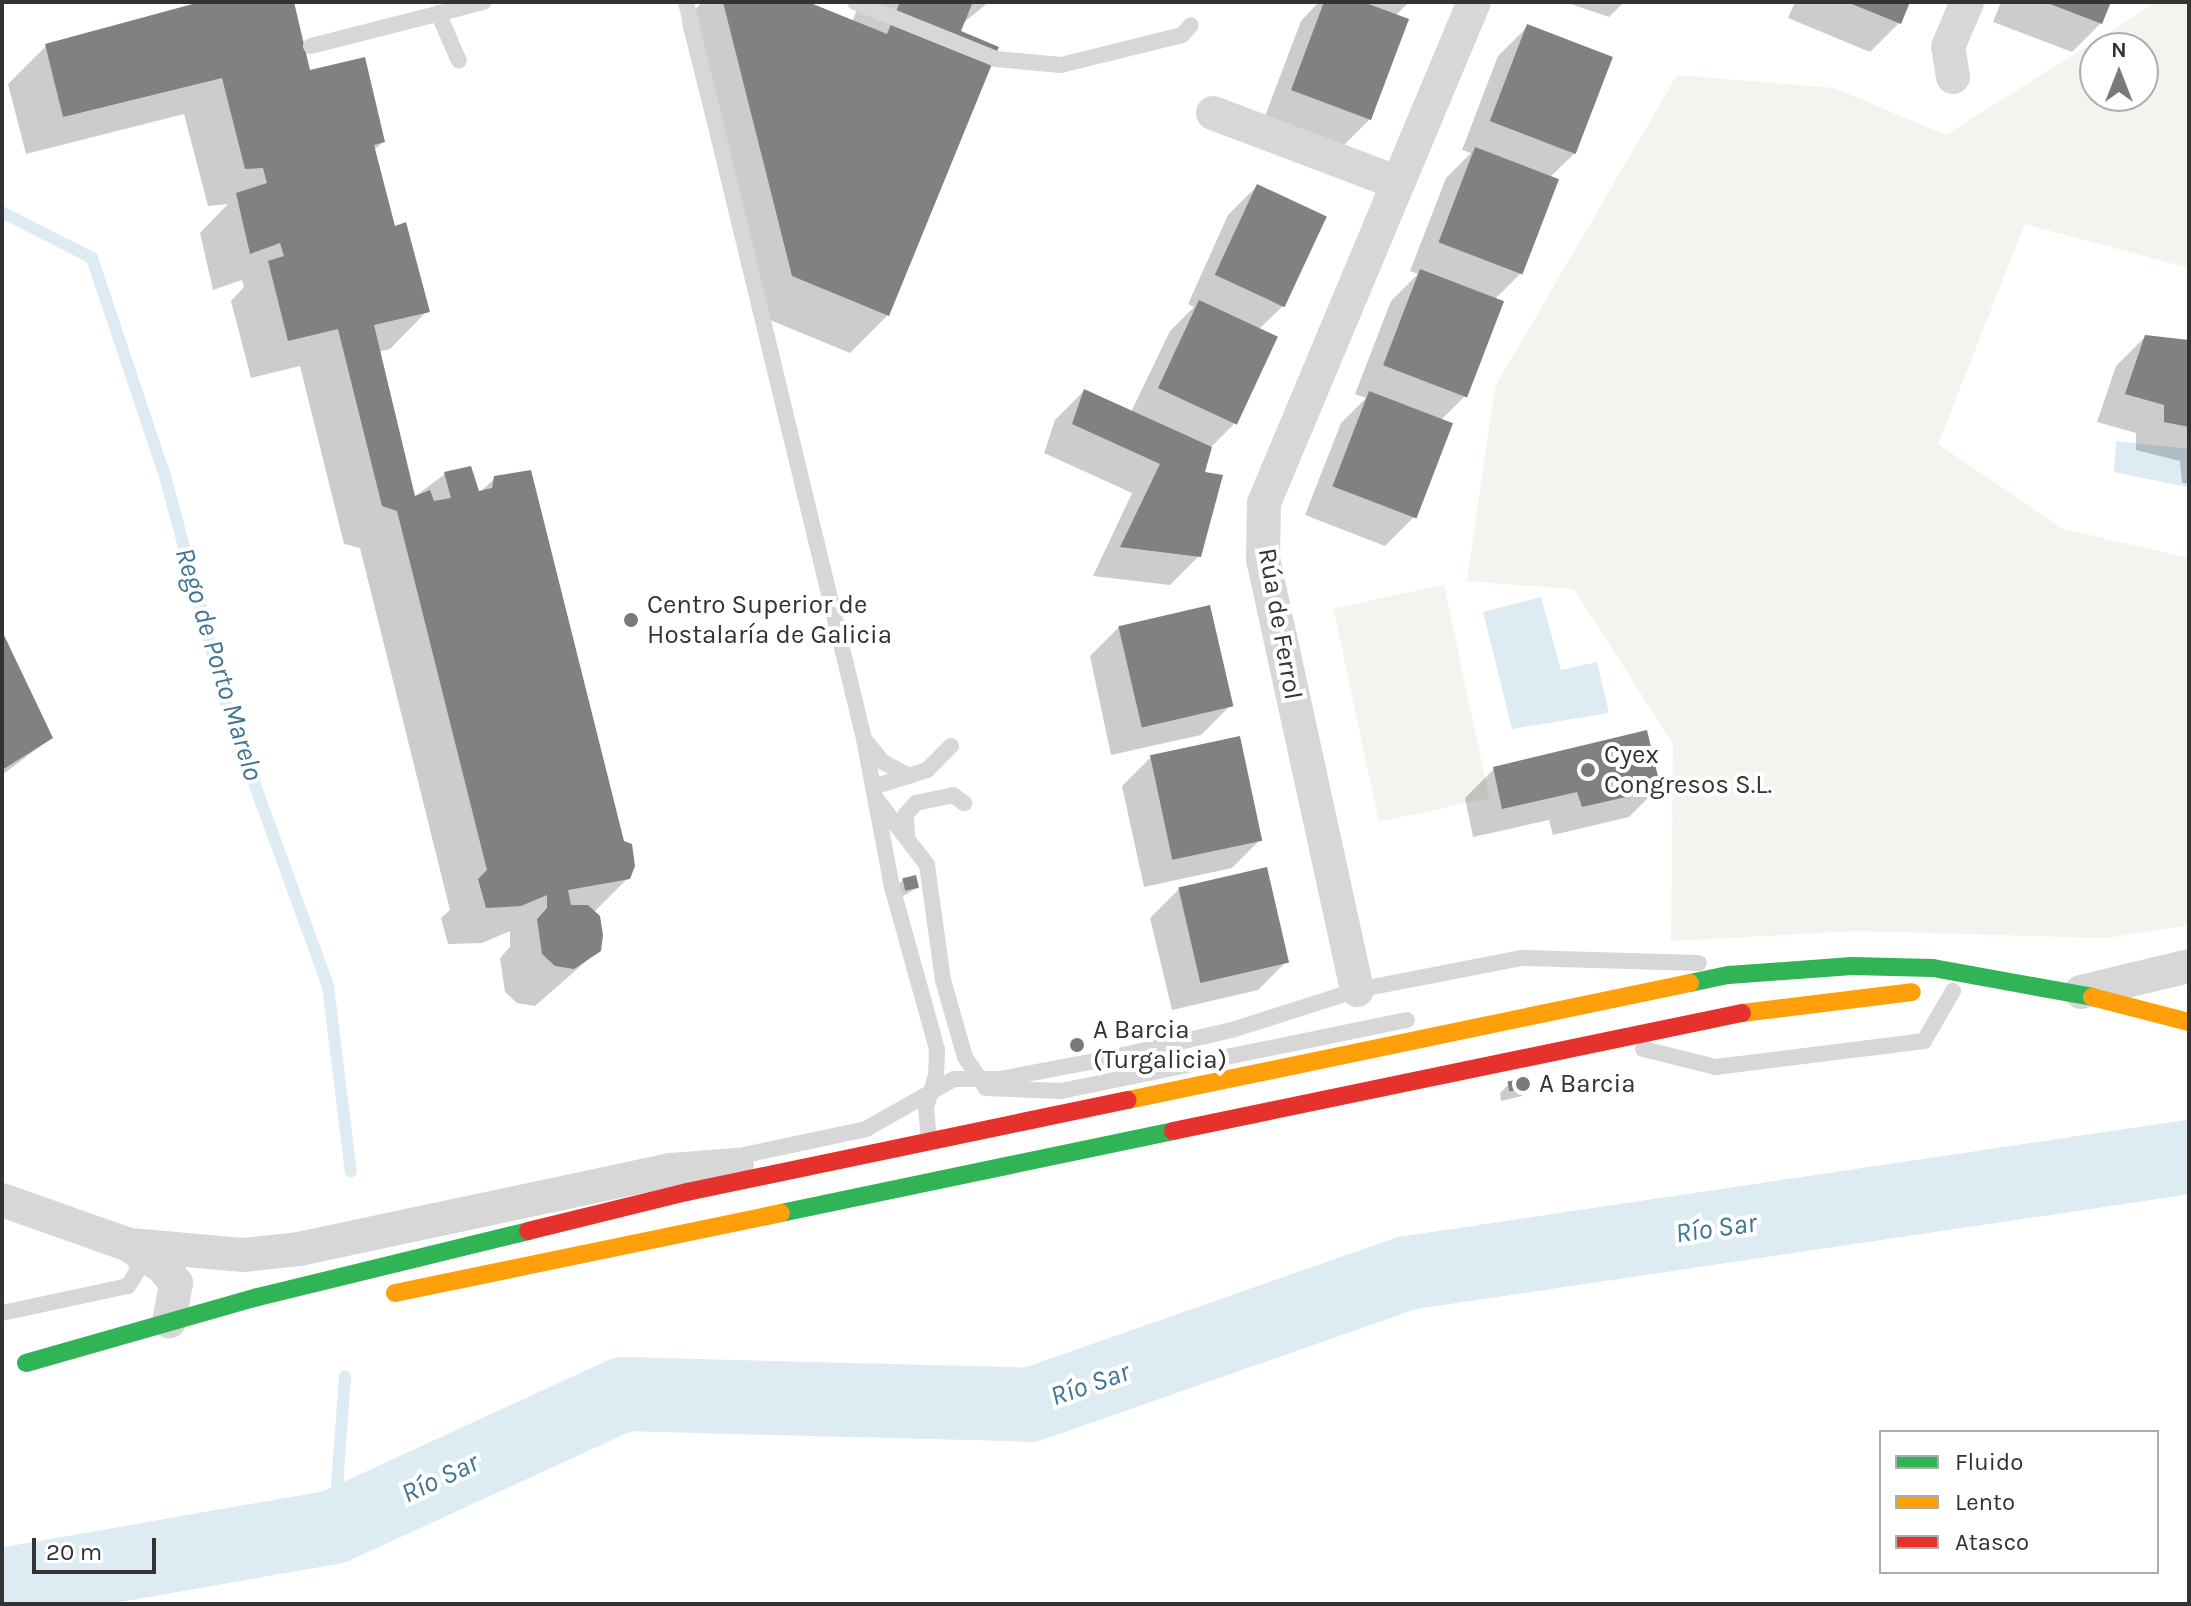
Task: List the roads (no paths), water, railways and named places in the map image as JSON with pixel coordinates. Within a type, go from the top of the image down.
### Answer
[{"type":"main road","points":[[26,1363],[169,1321],[487,1241],[868,1153],[1683,983],[1852,966],[1985,973],[2079,992],[2189,1022]]},
{"type":"main road","points":[[381,1296],[1741,1013],[1828,999],[1953,991],[2079,992]]},
{"type":"main road","points":[[2,1368],[220,1329]]},
{"type":"street","name":"Rúa de Ferrol","points":[[1357,990],[1263,560],[1264,503],[1474,2]]},
{"type":"street","points":[[1953,77],[1948,47],[1967,2]]},
{"type":"street","points":[[1213,113],[1398,183]]},
{"type":"street","points":[[2079,992],[2189,966]]},
{"type":"street","points":[[129,1245],[230,1255],[299,1249],[671,1170],[868,1153]]},
{"type":"street","points":[[2,1200],[129,1245],[162,1266],[176,1283],[169,1321]]},
{"type":"lane","points":[[311,46],[483,2]]},
{"type":"lane","points":[[686,2],[864,739],[892,887],[937,1049],[933,1091],[926,1107],[929,1141],[941,1154],[966,1152]]},
{"type":"lane","points":[[855,2],[996,59],[1061,65],[1182,35],[1191,25]]},
{"type":"lane","points":[[438,13],[459,61]]},
{"type":"lane","points":[[864,739],[883,762],[909,776]]},
{"type":"lane","points":[[875,793],[943,759],[951,746]]},
{"type":"lane","points":[[875,793],[892,800],[916,803],[953,795],[964,803]]},
{"type":"lane","points":[[875,793],[907,835],[931,877],[943,980],[961,1045],[1005,1124],[1006,1139],[989,1148]]},
{"type":"lane","points":[[907,835],[906,814],[916,803]]},
{"type":"lane","points":[[979,1082],[1173,1044],[1357,990],[1522,958],[1852,966]]},
{"type":"lane","points":[[1610,978],[1685,963]]},
{"type":"lane","points":[[1602,1042],[1676,1054],[1716,1067],[1924,1041],[1953,991]]},
{"type":"lane","points":[[1472,1049],[1741,1013]]},
{"type":"lane","points":[[487,1241],[671,1170],[866,1129],[954,1079],[1061,1091],[1430,1015]]},
{"type":"lane","points":[[1391,1105],[1529,1057]]},
{"type":"lane","points":[[1274,1089],[1413,1060]]},
{"type":"lane","points":[[1034,1159],[1236,1137]]},
{"type":"lane","points":[[737,1201],[936,1159]]},
{"type":"lane","points":[[486,1274],[646,1222]]},
{"type":"lane","points":[[2,1313],[128,1286],[138,1270],[129,1245]]},
{"type":"waterway","name":"Rego de Porto Marelo","points":[[2,212],[92,258],[165,476],[228,711],[328,986],[351,1172]]},
{"type":"waterway","name":"Río Sar","points":[[2,1585],[334,1527],[623,1394],[1030,1405],[1407,1273],[2189,1157]]},
{"type":"waterway","name":"Rego de Porto Marelo","points":[[334,1527],[345,1376]]},
{"type":"place","name":"Centro Superior de Hostalaría de Galicia","points":[[631,620]]},
{"type":"place","name":"Cyex Congresos S.L.","points":[[1588,770]]},
{"type":"place","name":"A Barcia (Turgalicia)","points":[[1077,1045]]},
{"type":"place","name":"A Barcia","points":[[1523,1084]]}]
